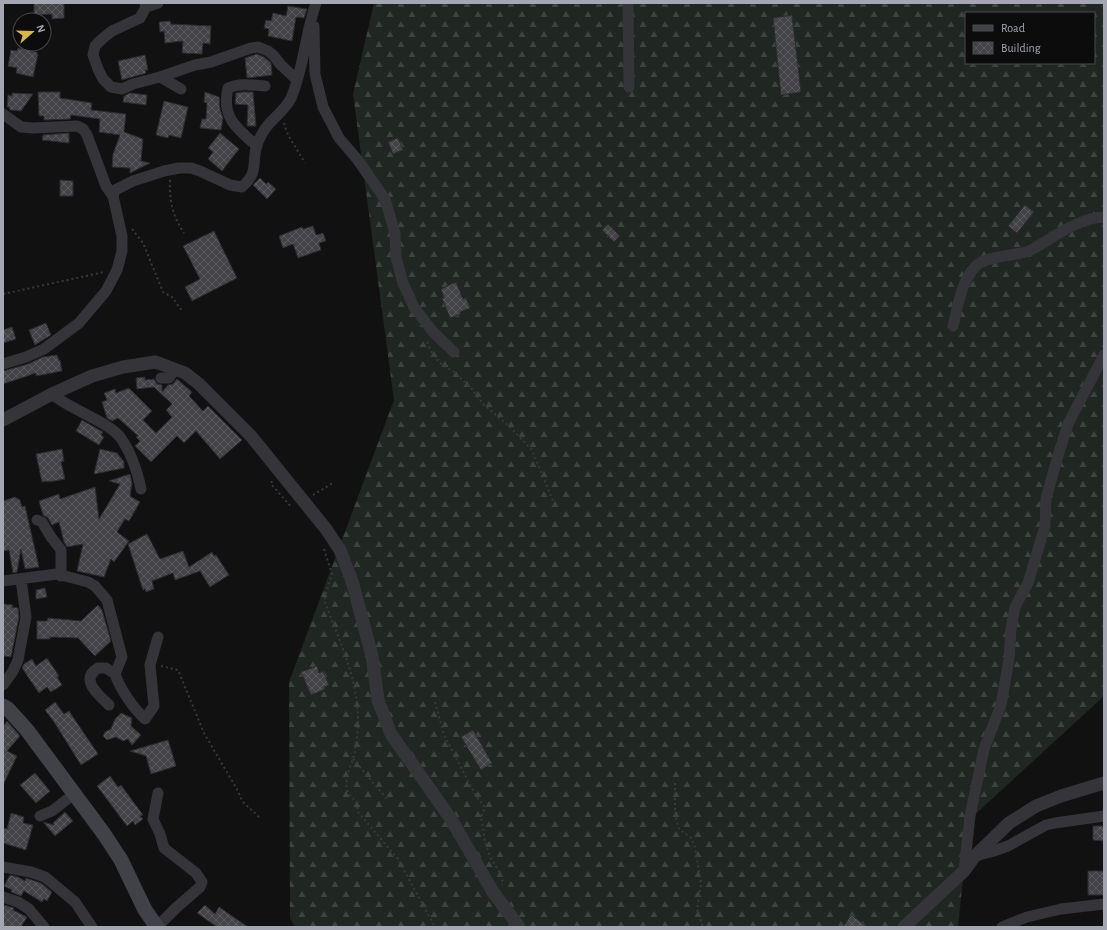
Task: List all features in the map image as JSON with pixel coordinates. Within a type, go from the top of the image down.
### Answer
[{"type":"main road","points":[[3,706],[8,709],[27,730],[104,834],[121,860],[145,910],[157,927]]},
{"type":"street","points":[[158,3],[145,5],[140,18],[112,31],[95,46],[94,56],[103,79],[111,87],[122,89],[133,84],[258,47],[273,55],[297,80]]},
{"type":"street","points":[[628,3],[629,87]]},
{"type":"street","points":[[113,196],[115,190],[119,187],[164,171],[179,168],[200,170],[230,185],[242,187],[253,174],[257,146],[265,128],[284,110],[291,97],[297,80],[315,5]]},
{"type":"street","points":[[315,5],[315,74],[323,107],[338,138],[357,160],[385,199],[395,233],[396,257],[403,283],[414,307],[433,332],[454,352]]},
{"type":"street","points":[[160,77],[181,90]]},
{"type":"street","points":[[257,146],[238,131],[233,124],[226,105],[226,96],[228,88],[233,86],[265,86]]},
{"type":"street","points":[[3,114],[21,127],[33,128],[77,126],[83,128],[106,186],[113,196],[122,236],[122,251],[117,270],[106,291],[79,323],[44,349],[26,357],[3,364]]},
{"type":"street","points":[[953,326],[962,291],[969,274],[983,261],[1028,251],[1076,226],[1097,217],[1104,217]]},
{"type":"street","points":[[964,871],[970,816],[984,749],[1001,705],[1009,659],[1011,629],[1015,607],[1028,583],[1045,526],[1046,499],[1068,424],[1100,368],[1104,355]]},
{"type":"street","points":[[3,420],[52,394],[92,376],[122,367],[155,362],[185,373],[199,384],[251,436],[303,499],[330,534],[340,550],[352,581],[372,656],[378,700],[385,722],[391,734],[451,819],[493,892],[519,927]]},
{"type":"street","points":[[161,378],[169,378],[175,369]]},
{"type":"street","points":[[52,394],[62,402],[106,426],[119,436],[138,473],[141,489]]},
{"type":"street","points":[[37,520],[42,522],[61,550],[61,576]]},
{"type":"street","points":[[3,581],[57,574],[88,582],[95,586],[107,600],[122,657],[115,674]]},
{"type":"street","points":[[3,685],[13,671],[18,660],[26,617],[21,579]]},
{"type":"street","points":[[109,705],[94,690],[91,684],[91,673],[98,668],[106,668],[115,674],[119,685],[145,724],[154,706],[150,665],[158,638]]},
{"type":"street","points":[[904,927],[964,871],[975,856],[997,833],[1019,816],[1060,796],[1104,783]]},
{"type":"street","points":[[157,927],[186,898],[200,887],[202,882],[196,873],[164,848],[160,834],[153,819],[158,793]]},
{"type":"street","points":[[40,816],[52,811],[74,794]]},
{"type":"street","points":[[975,856],[1008,846],[1046,825],[1104,816]]},
{"type":"street","points":[[3,867],[45,877],[75,902],[92,927]]},
{"type":"street","points":[[3,897],[18,902],[29,909],[44,927]]},
{"type":"street","points":[[1002,927],[1027,917],[1062,909],[1104,904]]},
{"type":"path","points":[[284,110],[283,120],[285,127],[305,163]]},
{"type":"path","points":[[179,168],[170,180],[170,190],[172,208],[177,222],[184,233]]},
{"type":"path","points":[[129,227],[143,243],[163,292],[172,297],[183,312]]},
{"type":"path","points":[[3,294],[95,273],[117,270]]},
{"type":"path","points":[[426,339],[433,354],[441,364],[454,372],[472,388],[483,404],[510,427],[532,450],[553,501]]},
{"type":"path","points":[[276,466],[271,484],[294,510]]},
{"type":"path","points":[[303,499],[333,483]]},
{"type":"path","points":[[324,547],[332,574],[325,596],[325,602],[346,658],[356,695],[358,720],[356,743],[354,760],[347,780],[346,788],[348,794],[357,804],[358,812],[398,859],[435,927]]},
{"type":"path","points":[[150,665],[178,670],[204,733],[238,791],[242,801],[259,818]]},
{"type":"path","points":[[435,702],[444,735],[476,796],[485,807],[480,817],[485,842],[491,859],[503,883],[493,892]]},
{"type":"path","points":[[354,760],[388,800]]},
{"type":"path","points":[[675,783],[675,815],[679,829],[691,838],[695,847],[701,884],[697,909],[703,927]]},
{"type":"path","points":[[333,923],[337,927]]},
{"type":"green space","points":[[374,3],[1104,3],[1104,696],[969,820],[958,927],[295,927],[290,918],[289,682],[394,400],[353,94]]},
{"type":"building","points":[[34,3],[64,3],[64,18],[52,19],[52,12],[34,12]]},
{"type":"building","points":[[288,6],[307,9],[304,18],[296,17],[292,41],[268,36],[269,29],[264,28],[266,20],[271,21],[273,13],[286,16]]},
{"type":"building","points":[[792,15],[801,92],[781,95],[773,18]]},
{"type":"building","points":[[170,21],[171,24],[211,26],[210,44],[203,43],[202,54],[182,53],[183,41],[165,43],[164,31],[160,32],[159,22]]},
{"type":"building","points":[[11,50],[12,52],[36,52],[38,54],[33,77],[16,73],[17,68],[8,66]]},
{"type":"building","points":[[257,54],[264,57],[271,63],[272,75],[247,78],[245,58]]},
{"type":"building","points":[[145,55],[148,70],[145,70],[146,73],[122,80],[118,61]]},
{"type":"building","points":[[38,92],[60,92],[60,98],[92,103],[91,110],[126,114],[124,132],[143,139],[141,161],[150,163],[130,173],[130,168],[112,167],[113,154],[120,135],[99,132],[100,119],[71,115],[70,119],[44,120],[44,116],[39,116]]},
{"type":"building","points":[[205,92],[219,97],[220,109],[223,118],[221,130],[200,128],[202,119],[206,119],[207,103],[204,102]]},
{"type":"building","points":[[253,92],[256,126],[247,126],[248,105],[235,104],[236,93]]},
{"type":"building","points":[[12,93],[33,94],[21,111],[10,110],[9,107],[7,107],[8,95],[12,96]]},
{"type":"building","points":[[130,93],[147,95],[146,105],[123,102],[124,96]]},
{"type":"building","points":[[164,101],[188,107],[181,138],[169,135],[168,138],[156,135]]},
{"type":"building","points":[[69,133],[69,143],[42,140],[43,135]]},
{"type":"building","points":[[220,133],[239,149],[222,171],[208,159],[213,152],[208,148]]},
{"type":"building","points":[[398,138],[403,150],[393,154],[388,142]]},
{"type":"building","points":[[260,178],[266,184],[268,182],[276,189],[267,199],[253,185]]},
{"type":"building","points":[[60,180],[73,181],[73,196],[60,196]]},
{"type":"building","points":[[1025,205],[1034,212],[1017,233],[1008,226]]},
{"type":"building","points":[[608,224],[620,236],[614,242],[602,230]]},
{"type":"building","points":[[313,226],[316,235],[323,233],[326,241],[319,243],[321,250],[298,258],[293,244],[283,248],[279,236],[302,227],[303,229]]},
{"type":"building","points":[[214,231],[237,278],[192,301],[185,287],[200,279],[183,246]]},
{"type":"building","points":[[456,282],[463,299],[466,298],[470,308],[460,312],[461,314],[450,318],[442,298],[444,298],[441,289]]},
{"type":"building","points":[[46,323],[51,335],[35,345],[29,330]]},
{"type":"building","points":[[12,327],[16,339],[3,343],[3,330]]},
{"type":"building","points":[[57,355],[59,361],[60,360],[62,371],[36,376],[36,373],[3,384],[3,371],[28,364],[43,357]]},
{"type":"building","points":[[145,377],[145,380],[154,379],[157,384],[162,385],[162,392],[168,385],[173,384],[177,379],[192,392],[189,396],[203,411],[208,406],[242,440],[220,459],[196,431],[184,443],[177,436],[151,462],[135,446],[140,441],[136,437],[138,436],[118,418],[112,421],[107,418],[102,402],[107,400],[104,393],[115,389],[116,393],[129,388],[152,411],[143,420],[156,433],[172,417],[166,410],[172,404],[154,387],[137,389],[136,378]]},
{"type":"building","points":[[82,420],[103,432],[101,435],[104,437],[99,445],[76,431]]},
{"type":"building","points":[[62,449],[64,461],[61,462],[65,479],[42,482],[36,454]]},
{"type":"building","points":[[100,449],[117,453],[124,462],[124,468],[94,474]]},
{"type":"building","points":[[130,474],[132,483],[130,496],[140,502],[129,521],[125,519],[117,532],[129,541],[114,562],[111,559],[104,577],[77,571],[83,544],[67,547],[64,542],[59,522],[52,525],[48,518],[43,515],[39,501],[59,494],[60,499],[95,487],[99,519],[120,484],[109,481]]},
{"type":"building","points":[[15,497],[20,500],[22,507],[25,506],[39,567],[25,569],[21,549],[17,572],[13,573],[9,550],[3,551],[3,501]]},
{"type":"building","points":[[147,534],[160,559],[183,551],[189,567],[212,552],[214,556],[216,555],[229,575],[210,587],[200,571],[175,580],[173,573],[152,581],[154,589],[146,592],[145,589],[143,590],[128,544]]},
{"type":"building","points":[[45,588],[47,597],[36,599],[36,590]]},
{"type":"building","points":[[3,604],[13,605],[12,607],[18,608],[19,617],[11,657],[3,656]]},
{"type":"building","points":[[98,605],[102,610],[111,641],[95,656],[78,638],[50,637],[50,639],[37,639],[37,621],[47,621],[48,618],[81,621]]},
{"type":"building","points":[[47,658],[59,676],[57,677],[62,685],[51,692],[47,687],[39,693],[22,668],[24,664],[32,659],[36,666]]},
{"type":"building","points":[[317,666],[319,673],[323,671],[329,685],[324,687],[325,689],[311,695],[301,672]]},
{"type":"building","points":[[55,702],[64,714],[69,711],[98,754],[81,765],[45,710]]},
{"type":"building","points":[[121,713],[132,718],[131,726],[141,735],[132,745],[128,739],[123,741],[116,737],[107,740],[103,736],[105,732],[111,729],[115,719]]},
{"type":"building","points":[[7,721],[20,736],[7,751],[17,756],[3,785],[3,727]]},
{"type":"building","points":[[473,730],[492,763],[481,770],[461,737]]},
{"type":"building","points":[[168,740],[176,766],[151,774],[146,756],[130,751]]},
{"type":"building","points":[[35,773],[50,791],[36,803],[20,785]]},
{"type":"building","points":[[110,776],[118,787],[121,785],[143,815],[140,816],[143,819],[135,825],[133,821],[127,826],[97,786]]},
{"type":"building","points":[[65,812],[73,821],[55,836],[43,822],[54,825],[53,823]]},
{"type":"building","points":[[11,813],[24,817],[23,823],[33,825],[26,850],[3,843],[3,828],[7,829]]},
{"type":"building","points":[[1093,826],[1104,826],[1104,841],[1093,840]]},
{"type":"building","points":[[1088,871],[1104,871],[1104,895],[1088,895]]},
{"type":"building","points":[[10,875],[25,881],[26,878],[41,883],[52,892],[47,901],[44,899],[42,902],[24,891],[21,896],[11,892],[12,890],[4,886]]},
{"type":"building","points":[[4,905],[14,908],[13,910],[27,917],[21,927],[3,927]]},
{"type":"building","points":[[205,905],[215,914],[219,907],[248,927],[217,927],[197,913]]},
{"type":"building","points":[[851,915],[868,927],[843,927]]}]
